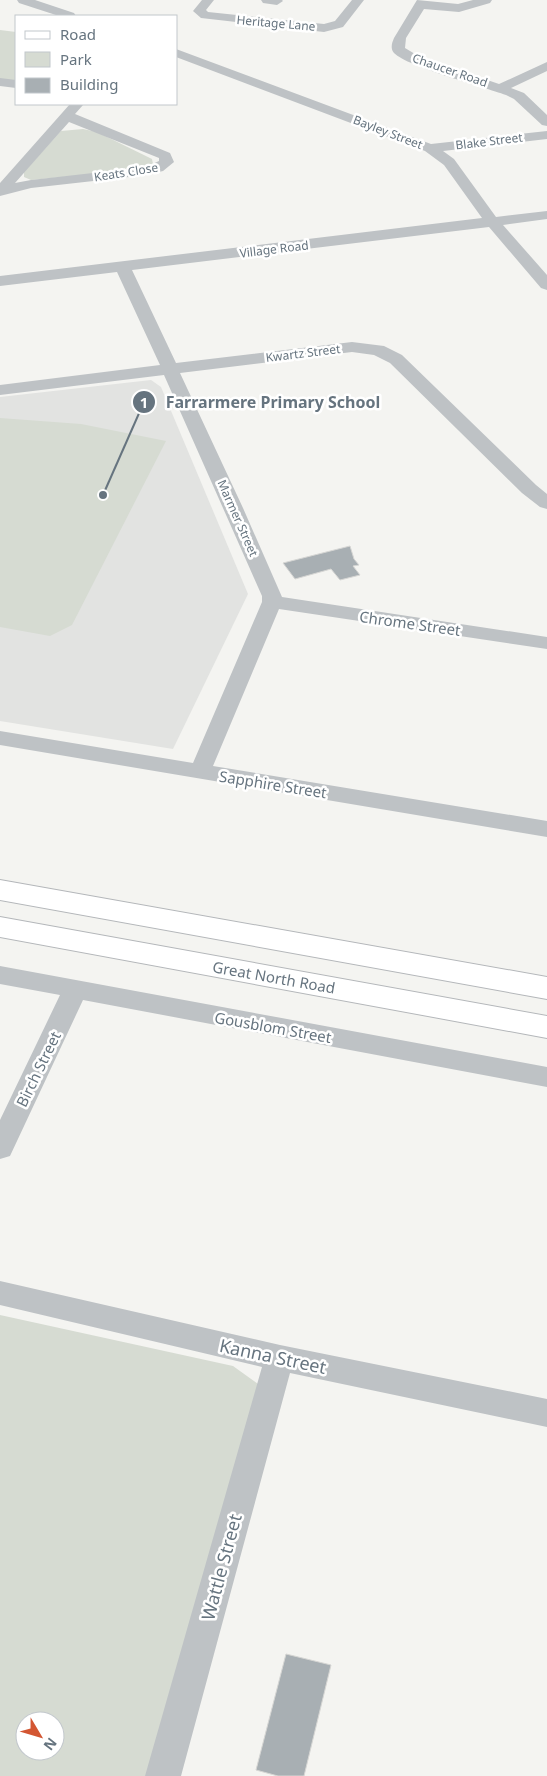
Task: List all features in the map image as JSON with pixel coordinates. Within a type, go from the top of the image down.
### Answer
[{"type":"main road","points":[[0,890],[547,988]]},
{"type":"main road","name":"Great North Road","points":[[0,928],[547,1027]]},
{"type":"street","points":[[23,0],[67,15]]},
{"type":"street","name":"Heritage Lane","points":[[208,0],[199,11],[204,16],[324,28],[339,24],[358,0]]},
{"type":"street","points":[[422,3],[459,8],[486,0]]},
{"type":"street","name":"Chaucer Road","points":[[422,3],[400,38],[399,50],[415,60],[502,87],[519,96],[547,122]]},
{"type":"street","name":"Bayley Street","points":[[178,54],[430,148],[448,162],[492,221],[547,285]]},
{"type":"street","points":[[502,87],[547,66]]},
{"type":"street","points":[[0,82],[15,84]]},
{"type":"street","points":[[0,191],[76,105]]},
{"type":"street","name":"Keats Close","points":[[0,191],[31,184],[147,171],[158,168],[167,162],[164,156],[67,116]]},
{"type":"street","name":"Blake Street","points":[[430,148],[547,135]]},
{"type":"street","name":"Village Road","points":[[0,281],[123,268],[547,215]]},
{"type":"street","name":"Marmer Street","points":[[123,268],[234,508],[270,591],[272,602]]},
{"type":"street","name":"Kwartz Street","points":[[0,390],[352,347],[378,350],[396,359],[529,489],[547,503]]},
{"type":"street","points":[[200,772],[272,602]]},
{"type":"street","name":"Chrome Street","points":[[272,602],[547,643]]},
{"type":"street","name":"Sapphire Street","points":[[0,738],[547,829]]},
{"type":"street","name":"Gousblom Street","points":[[0,976],[547,1077]]},
{"type":"street","name":"Birch Street","points":[[0,1148],[75,990]]},
{"type":"street","name":"Kanna Street","points":[[0,1293],[280,1358],[547,1413]]},
{"type":"street","name":"Wattle Street","points":[[163,1776],[270,1388],[280,1358]]},
{"type":"shaded area","points":[[151,380],[161,387],[248,594],[173,749],[0,721],[0,397]]},
{"type":"green space","points":[[0,30],[15,32],[15,83],[0,81]]},
{"type":"green space","points":[[83,129],[97,132],[152,159],[153,164],[147,169],[31,180],[24,177],[24,172],[61,131]]},
{"type":"green space","points":[[0,418],[81,424],[166,441],[72,625],[50,636],[0,627]]},
{"type":"green space","points":[[0,1315],[233,1366],[258,1384],[148,1776],[0,1776]]},
{"type":"building","points":[[350,546],[354,559],[359,565],[353,566],[360,575],[340,580],[331,569],[295,579],[283,563]]},
{"type":"building","points":[[286,1654],[331,1665],[304,1776],[278,1776],[256,1770]]},
{"type":"place","name":"Farrarmere Primary School","points":[[103,495]]}]
